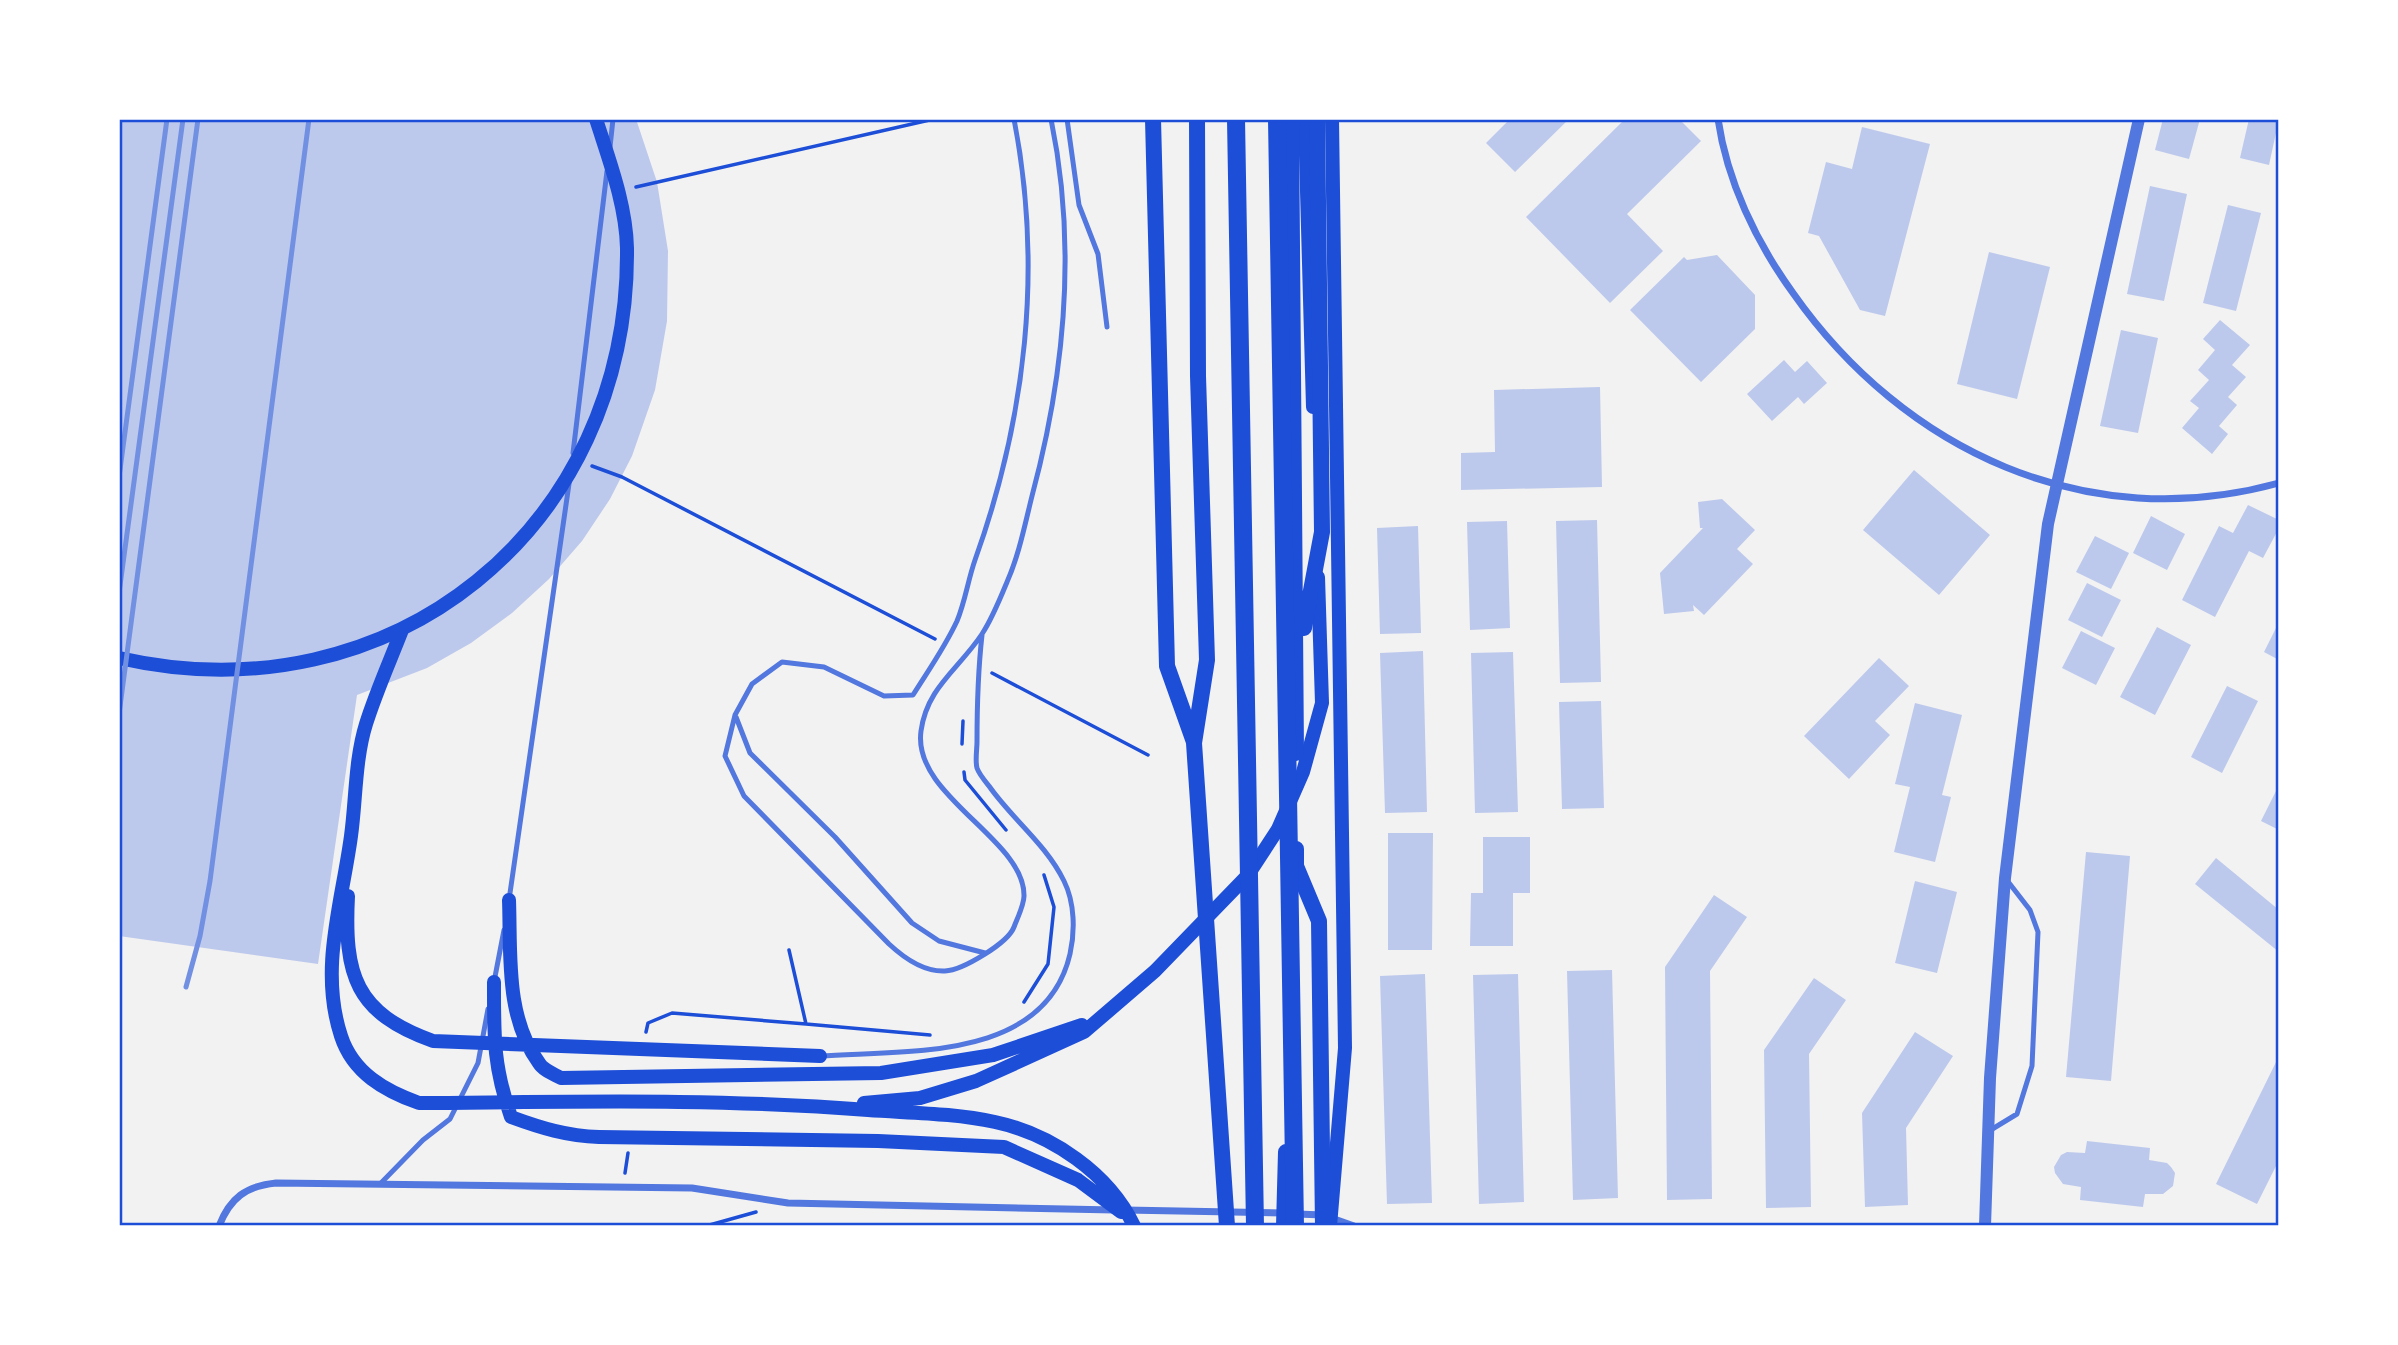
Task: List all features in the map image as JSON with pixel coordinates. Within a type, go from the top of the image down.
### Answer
[{"type":"highway","points":[[1236,119],[1255,1226]]},
{"type":"highway","points":[[1277,119],[1288,1222]]},
{"type":"main road","points":[[119,659],[184,670],[277,668],[359,648],[402,629],[452,600],[491,569],[538,518],[577,460],[597,418],[617,346],[627,245],[618,191],[596,119]]},
{"type":"main road","points":[[1153,119],[1167,666],[1194,743]]},
{"type":"main road","points":[[1197,119],[1198,376],[1207,660],[1194,743],[1226,1219]]},
{"type":"main road","points":[[1288,1222],[1296,866],[1297,664],[1291,119]]},
{"type":"main road","points":[[825,1106],[920,1098],[976,1081],[1084,1032],[1155,971],[1248,875],[1278,829],[1303,772],[1322,703],[1305,119]]},
{"type":"main road","points":[[1297,664],[1322,532],[1317,119]]},
{"type":"main road","points":[[1325,1222],[1345,1048],[1332,119]]},
{"type":"main road","points":[[402,629],[365,727],[351,838],[333,937],[332,993],[341,1038],[365,1075],[392,1094],[419,1103],[614,1101],[825,1106],[996,1122],[1057,1145],[1110,1187],[1133,1223]]},
{"type":"main road","points":[[351,838],[346,933],[355,981],[373,1010],[405,1031],[433,1041],[479,1045],[820,1056]]},
{"type":"main road","points":[[1296,866],[1318,921],[1325,1222]]},
{"type":"main road","points":[[509,900],[512,986],[517,1014],[540,1066],[561,1078],[881,1073],[993,1055],[1028,1041],[1097,1020]]},
{"type":"main road","points":[[494,982],[495,1062],[502,1089],[512,1117],[544,1130],[569,1136],[598,1138],[878,1141],[1004,1147],[1078,1180],[1133,1223]]},
{"type":"street","points":[[1718,119],[1721,140],[1742,203],[1771,263],[1811,320],[1850,365],[1903,411],[1965,450],[2022,475],[2102,494],[2165,499],[2254,490],[2279,483]]},
{"type":"street","points":[[1985,1226],[1990,1077],[2006,878],[2046,537],[2139,119]]},
{"type":"street","points":[[219,1226],[226,1207],[240,1193],[259,1185],[380,1184],[692,1188],[788,1203],[1325,1222],[1354,1226]]},
{"type":"lane","points":[[380,1184],[423,1140],[450,1119],[478,1063],[509,900],[557,581],[613,119]]},
{"type":"lane","points":[[1014,119],[1029,241],[1030,296],[1024,351],[1017,406],[993,512],[958,620],[913,695],[884,696],[824,667],[782,662],[752,684],[735,715],[725,757],[744,796],[898,953],[908,961],[946,971],[989,953],[1013,930],[1024,896],[1014,864],[965,814],[928,768],[921,734],[929,700],[982,633],[1008,580],[1026,520],[1052,413],[1061,356],[1065,237],[1051,119]]},
{"type":"lane","points":[[1067,119],[1079,205],[1098,254],[1107,327]]},
{"type":"lane","points":[[820,1056],[958,1046],[992,1038],[1019,1025],[1042,1006],[1065,973],[1073,941],[1072,911],[1065,883],[1051,859],[1033,836],[1007,811],[977,769],[976,695],[982,633]]},
{"type":"lane","points":[[735,715],[751,753],[835,837],[912,923],[939,942],[989,953]]},
{"type":"lane","points":[[1989,1131],[2017,1114],[2032,1066],[2038,932],[2030,909],[2006,878]]},
{"type":"path","points":[[618,191],[934,119]]},
{"type":"path","points":[[577,460],[622,477],[754,547]]},
{"type":"path","points":[[963,753],[961,725],[991,672]]},
{"type":"path","points":[[964,767],[965,780],[1014,838]]},
{"type":"path","points":[[1022,1005],[1048,964],[1054,907],[1041,864]]},
{"type":"path","points":[[806,1024],[930,1035]]},
{"type":"path","points":[[259,1226],[706,1226],[788,1203]]},
{"type":"building","points":[[119,119],[636,119],[657,182],[668,251],[667,321],[655,390],[632,456],[610,499],[582,541],[549,579],[512,613],[471,643],[427,668],[357,695],[318,964],[119,936]]},
{"type":"building","points":[[1510,119],[1569,119],[1515,172],[1486,143]]},
{"type":"building","points":[[1625,119],[1679,119],[1701,141],[1627,214],[1663,251],[1610,303],[1526,217]]},
{"type":"building","points":[[2163,119],[2200,119],[2189,159],[2155,150]]},
{"type":"building","points":[[2249,119],[2279,119],[2269,165],[2240,158]]},
{"type":"building","points":[[1862,127],[1930,144],[1885,316],[1860,310],[1819,236],[1808,233],[1826,162],[1852,169]]},
{"type":"building","points":[[2150,186],[2187,194],[2164,301],[2127,294]]},
{"type":"building","points":[[2228,205],[2261,213],[2236,311],[2203,303]]},
{"type":"building","points":[[1989,252],[2050,267],[2017,399],[1957,384]]},
{"type":"building","points":[[1717,255],[1755,295],[1755,329],[1701,382],[1630,310],[1684,257],[1687,260]]},
{"type":"building","points":[[2220,320],[2250,345],[2232,365],[2246,377],[2228,397],[2237,405],[2219,426],[2228,434],[2212,454],[2182,428],[2199,408],[2190,401],[2209,380],[2198,370],[2215,350],[2203,339]]},
{"type":"building","points":[[2121,330],[2158,338],[2138,433],[2100,426]]},
{"type":"building","points":[[1784,360],[1795,372],[1807,361],[1827,383],[1804,404],[1798,397],[1772,421],[1747,394]]},
{"type":"building","points":[[1600,387],[1602,487],[1461,490],[1461,453],[1495,452],[1494,390]]},
{"type":"building","points":[[1914,470],[1990,535],[1939,595],[1863,530]]},
{"type":"building","points":[[1722,499],[1755,530],[1737,549],[1753,564],[1704,615],[1693,605],[1694,611],[1664,614],[1660,573],[1703,528],[1700,528],[1698,502]]},
{"type":"building","points":[[2248,505],[2279,520],[2279,528],[2263,558],[2249,551],[2215,617],[2182,600],[2219,526],[2233,533]]},
{"type":"building","points":[[2151,516],[2185,534],[2167,570],[2133,553]]},
{"type":"building","points":[[1597,520],[1601,682],[1560,683],[1556,521]]},
{"type":"building","points":[[1507,521],[1510,628],[1470,630],[1467,522]]},
{"type":"building","points":[[1418,526],[1421,633],[1380,634],[1377,528]]},
{"type":"building","points":[[2095,536],[2129,553],[2111,589],[2076,572]]},
{"type":"building","points":[[2087,583],[2121,600],[2102,637],[2068,620]]},
{"type":"building","points":[[2279,622],[2279,660],[2264,652]]},
{"type":"building","points":[[2157,627],[2191,645],[2155,715],[2120,697]]},
{"type":"building","points":[[2081,631],[2115,648],[2096,685],[2062,668]]},
{"type":"building","points":[[1423,651],[1427,812],[1385,813],[1380,653]]},
{"type":"building","points":[[1513,652],[1518,812],[1475,813],[1471,653]]},
{"type":"building","points":[[1879,658],[1909,686],[1875,721],[1890,735],[1849,779],[1804,736]]},
{"type":"building","points":[[2227,686],[2258,701],[2222,773],[2191,757]]},
{"type":"building","points":[[1601,701],[1604,808],[1562,809],[1559,702]]},
{"type":"building","points":[[1915,703],[1962,715],[1942,795],[1951,797],[1935,862],[1894,852],[1910,787],[1895,784]]},
{"type":"building","points":[[2279,785],[2279,830],[2261,821]]},
{"type":"building","points":[[1388,833],[1433,833],[1432,950],[1388,950]]},
{"type":"building","points":[[1483,837],[1530,837],[1530,893],[1513,893],[1513,946],[1470,946],[1471,893],[1483,893]]},
{"type":"building","points":[[2086,852],[2130,856],[2111,1081],[2066,1077]]},
{"type":"building","points":[[2216,858],[2279,910],[2279,952],[2195,884]]},
{"type":"building","points":[[1915,881],[1957,892],[1937,973],[1895,963]]},
{"type":"building","points":[[1714,895],[1747,917],[1710,971],[1712,1199],[1667,1200],[1665,967]]},
{"type":"building","points":[[1612,970],[1618,1198],[1573,1200],[1567,971]]},
{"type":"building","points":[[1425,974],[1432,1203],[1387,1204],[1380,976]]},
{"type":"building","points":[[1518,974],[1524,1202],[1479,1204],[1473,975]]},
{"type":"building","points":[[1814,978],[1846,1000],[1809,1054],[1811,1207],[1766,1208],[1764,1050]]},
{"type":"building","points":[[1915,1032],[1953,1056],[1906,1128],[1908,1205],[1865,1207],[1862,1113]]},
{"type":"building","points":[[2279,1056],[2279,1160],[2257,1204],[2216,1184]]},
{"type":"building","points":[[2087,1141],[2150,1148],[2149,1160],[2167,1163],[2175,1173],[2173,1186],[2163,1194],[2145,1194],[2143,1207],[2080,1200],[2081,1187],[2063,1184],[2054,1167],[2061,1155],[2067,1152],[2085,1153]]},
{"type":"railway","points":[[119,477],[167,119]]},
{"type":"railway","points":[[119,593],[183,119]]},
{"type":"railway","points":[[119,714],[198,119]]},
{"type":"railway","points":[[186,987],[200,936],[210,881],[309,119]]}]
